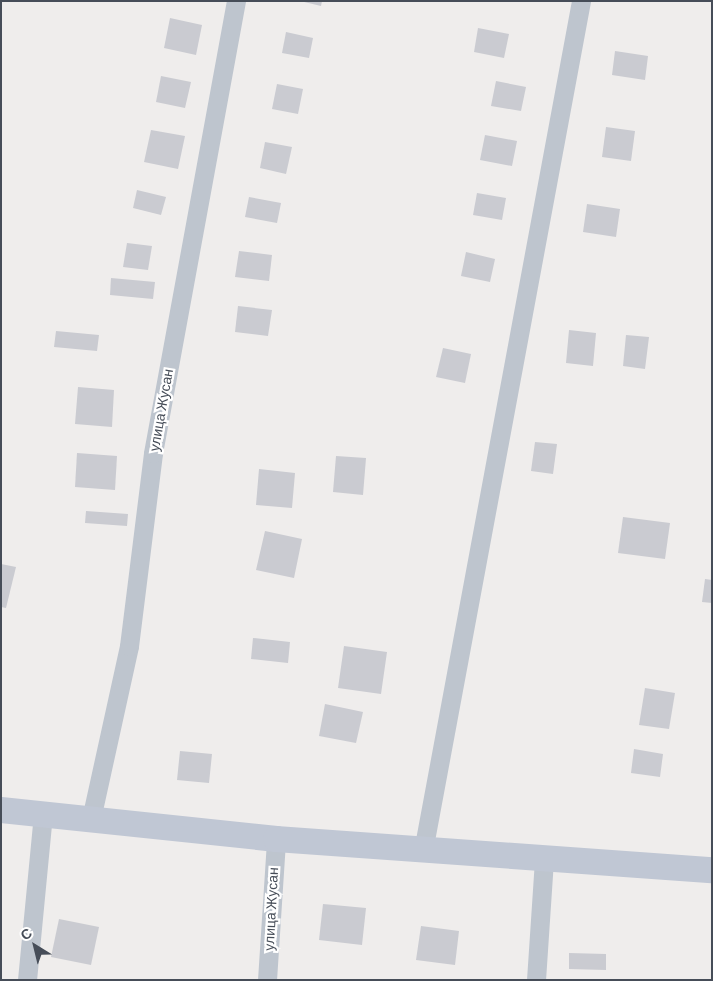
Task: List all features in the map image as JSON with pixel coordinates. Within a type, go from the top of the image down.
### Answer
[{"type":"main road","points":[[1,810],[276,839],[423,851],[712,870]]},
{"type":"street","name":"улица Жусан","points":[[91,819],[130,646],[153,453],[236,1]]},
{"type":"street","points":[[423,851],[581,1]]},
{"type":"street","points":[[27,980],[43,814]]},
{"type":"street","name":"улица Жусан","points":[[267,980],[276,839]]},
{"type":"street","points":[[536,980],[544,858]]},
{"type":"building","points":[[300,1],[322,1],[321,6]]},
{"type":"building","points":[[170,18],[202,25],[196,55],[164,48]]},
{"type":"building","points":[[478,28],[509,34],[504,58],[474,52]]},
{"type":"building","points":[[286,32],[313,38],[309,58],[282,53]]},
{"type":"building","points":[[615,51],[648,56],[645,80],[612,75]]},
{"type":"building","points":[[161,76],[191,82],[185,108],[156,102]]},
{"type":"building","points":[[496,81],[526,87],[521,111],[491,106]]},
{"type":"building","points":[[277,84],[303,89],[298,114],[272,109]]},
{"type":"building","points":[[606,127],[635,131],[631,161],[602,157]]},
{"type":"building","points":[[151,130],[185,136],[178,169],[144,162]]},
{"type":"building","points":[[485,135],[517,141],[512,166],[480,160]]},
{"type":"building","points":[[265,142],[292,147],[286,174],[260,168]]},
{"type":"building","points":[[137,190],[166,197],[161,215],[133,208]]},
{"type":"building","points":[[477,193],[506,198],[502,220],[473,215]]},
{"type":"building","points":[[249,197],[281,203],[277,223],[245,217]]},
{"type":"building","points":[[587,204],[620,209],[616,237],[583,232]]},
{"type":"building","points":[[127,243],[152,246],[148,270],[123,267]]},
{"type":"building","points":[[239,251],[272,255],[269,281],[235,277]]},
{"type":"building","points":[[466,252],[495,259],[490,282],[461,276]]},
{"type":"building","points":[[111,278],[155,282],[153,299],[110,295]]},
{"type":"building","points":[[238,306],[272,310],[268,336],[235,332]]},
{"type":"building","points":[[569,330],[596,333],[593,366],[566,363]]},
{"type":"building","points":[[56,331],[99,335],[97,351],[54,347]]},
{"type":"building","points":[[626,335],[649,337],[645,369],[623,366]]},
{"type":"building","points":[[443,348],[471,354],[465,383],[436,377]]},
{"type":"building","points":[[78,387],[114,390],[112,427],[75,424]]},
{"type":"building","points":[[535,442],[557,444],[553,474],[531,471]]},
{"type":"building","points":[[77,453],[117,456],[115,490],[75,487]]},
{"type":"building","points":[[336,456],[366,458],[363,495],[333,492]]},
{"type":"building","points":[[259,469],[295,473],[292,508],[256,505]]},
{"type":"building","points":[[86,511],[128,514],[127,526],[85,523]]},
{"type":"building","points":[[623,517],[670,523],[665,559],[618,553]]},
{"type":"building","points":[[265,531],[302,539],[294,578],[256,570]]},
{"type":"building","points":[[1,564],[16,567],[6,608],[1,607]]},
{"type":"building","points":[[705,579],[712,580],[712,603],[702,602]]},
{"type":"building","points":[[253,638],[290,642],[288,663],[251,659]]},
{"type":"building","points":[[344,646],[387,652],[381,694],[338,688]]},
{"type":"building","points":[[645,688],[675,693],[669,729],[639,725]]},
{"type":"building","points":[[325,704],[363,712],[356,743],[319,736]]},
{"type":"building","points":[[634,749],[663,754],[660,777],[631,773]]},
{"type":"building","points":[[180,751],[212,754],[209,783],[177,780]]},
{"type":"building","points":[[323,904],[366,908],[362,945],[319,940]]},
{"type":"building","points":[[59,919],[99,927],[91,965],[51,957]]},
{"type":"building","points":[[421,926],[459,931],[455,965],[416,960]]},
{"type":"building","points":[[569,953],[606,954],[606,970],[569,969]]}]
